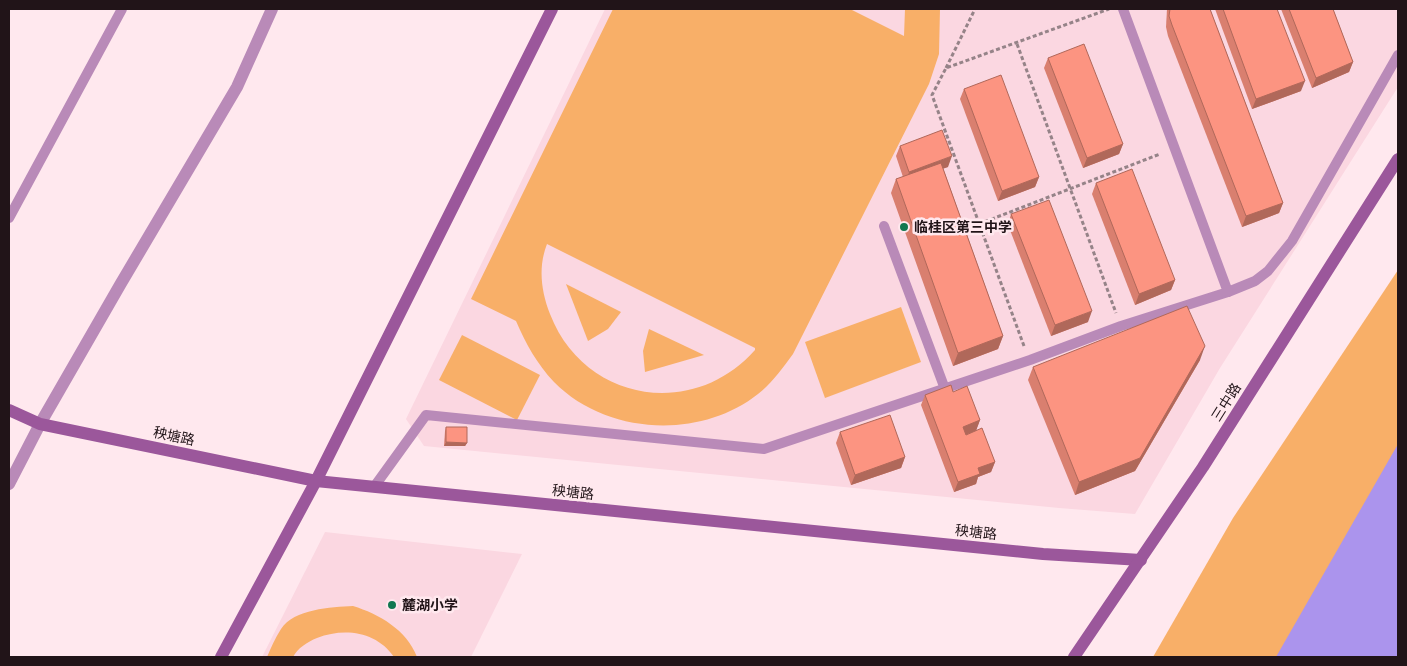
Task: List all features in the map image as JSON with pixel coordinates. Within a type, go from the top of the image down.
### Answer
[{"type":"main road","points":[[221,657],[316,482],[552,9]]},
{"type":"main road","name":"三中路","points":[[1074,657],[1203,466],[1398,159]]},
{"type":"main road","name":"秧塘路","points":[[9,410],[40,424],[316,482],[1043,554],[1141,560]]},
{"type":"street","points":[[9,484],[40,424],[237,87],[272,9]]},
{"type":"lane","points":[[9,218],[122,9]]},
{"type":"lane","points":[[1123,9],[1228,292]]},
{"type":"lane","points":[[374,487],[426,415],[764,449],[1030,360],[1121,326],[1228,292],[1254,281],[1268,271],[1292,240],[1398,55]]},
{"type":"lane","points":[[884,226],[945,389]]},
{"type":"path","points":[[975,9],[932,95],[1030,360]]},
{"type":"path","points":[[946,68],[1110,9]]},
{"type":"path","points":[[1017,44],[1121,326]]},
{"type":"path","points":[[979,224],[1174,148]]},
{"type":"shaded area","name":"临桂区第三中学","points":[[605,9],[1398,9],[1398,87],[1220,368],[1135,514],[424,446],[406,419]]},
{"type":"shaded area","points":[[613,9],[850,9],[904,36],[905,9],[940,9],[939,54],[929,84],[793,354],[777,376],[763,390],[735,409],[709,419],[682,424],[654,425],[626,421],[600,413],[575,400],[554,382],[532,353],[516,321],[471,299]],"holes":[[[547,244],[755,348],[730,372],[702,386],[672,393],[642,391],[613,383],[588,367],[566,344],[550,314],[544,297],[542,279],[542,261]]]},
{"type":"shaded area","points":[[1398,270],[1398,657],[1153,657],[1233,518]]},
{"type":"shaded area","points":[[566,284],[621,312],[608,329],[588,341]]},
{"type":"shaded area","points":[[901,307],[921,362],[825,398],[805,342]]},
{"type":"shaded area","points":[[649,329],[704,355],[645,372],[643,351]]},
{"type":"shaded area","points":[[462,335],[540,375],[517,420],[439,380]]},
{"type":"shaded area","points":[[1398,444],[1398,657],[1276,657]]},
{"type":"shaded area","name":"麓湖小学","points":[[325,532],[522,554],[471,657],[262,657]]},
{"type":"shaded area","points":[[353,606],[391,624],[406,639],[417,657],[394,657],[379,642],[370,637],[360,634],[338,633],[306,643],[293,657],[267,657],[281,629],[295,617],[314,610]]},
{"type":"building","points":[[1170,9],[1210,9],[1283,203],[1246,216],[1172,25],[1169,16]]},
{"type":"building","points":[[1223,9],[1277,9],[1305,81],[1256,99]]},
{"type":"building","points":[[1289,9],[1333,9],[1353,62],[1316,78]]},
{"type":"building","points":[[1084,44],[1123,144],[1087,158],[1048,58]]},
{"type":"building","points":[[1001,75],[1039,177],[1002,191],[964,89]]},
{"type":"building","points":[[942,130],[952,156],[909,172],[900,146]]},
{"type":"building","points":[[941,163],[1003,336],[958,353],[896,179]]},
{"type":"building","points":[[1132,169],[1175,280],[1139,294],[1096,183]]},
{"type":"building","points":[[1049,200],[1092,311],[1055,325],[1011,214]]},
{"type":"building","points":[[1187,306],[1205,346],[1140,458],[1079,482],[1033,367]]},
{"type":"building","points":[[951,385],[953,392],[967,386],[980,420],[963,427],[966,435],[982,428],[995,462],[978,468],[980,474],[958,482],[925,395]]},
{"type":"building","points":[[890,415],[905,457],[855,475],[840,432]]},
{"type":"building","points":[[446,427],[467,427],[467,443],[446,442]]},
{"type":"place","name":"临桂区第三中学","points":[[904,227]]},
{"type":"place","name":"麓湖小学","points":[[392,605]]}]
